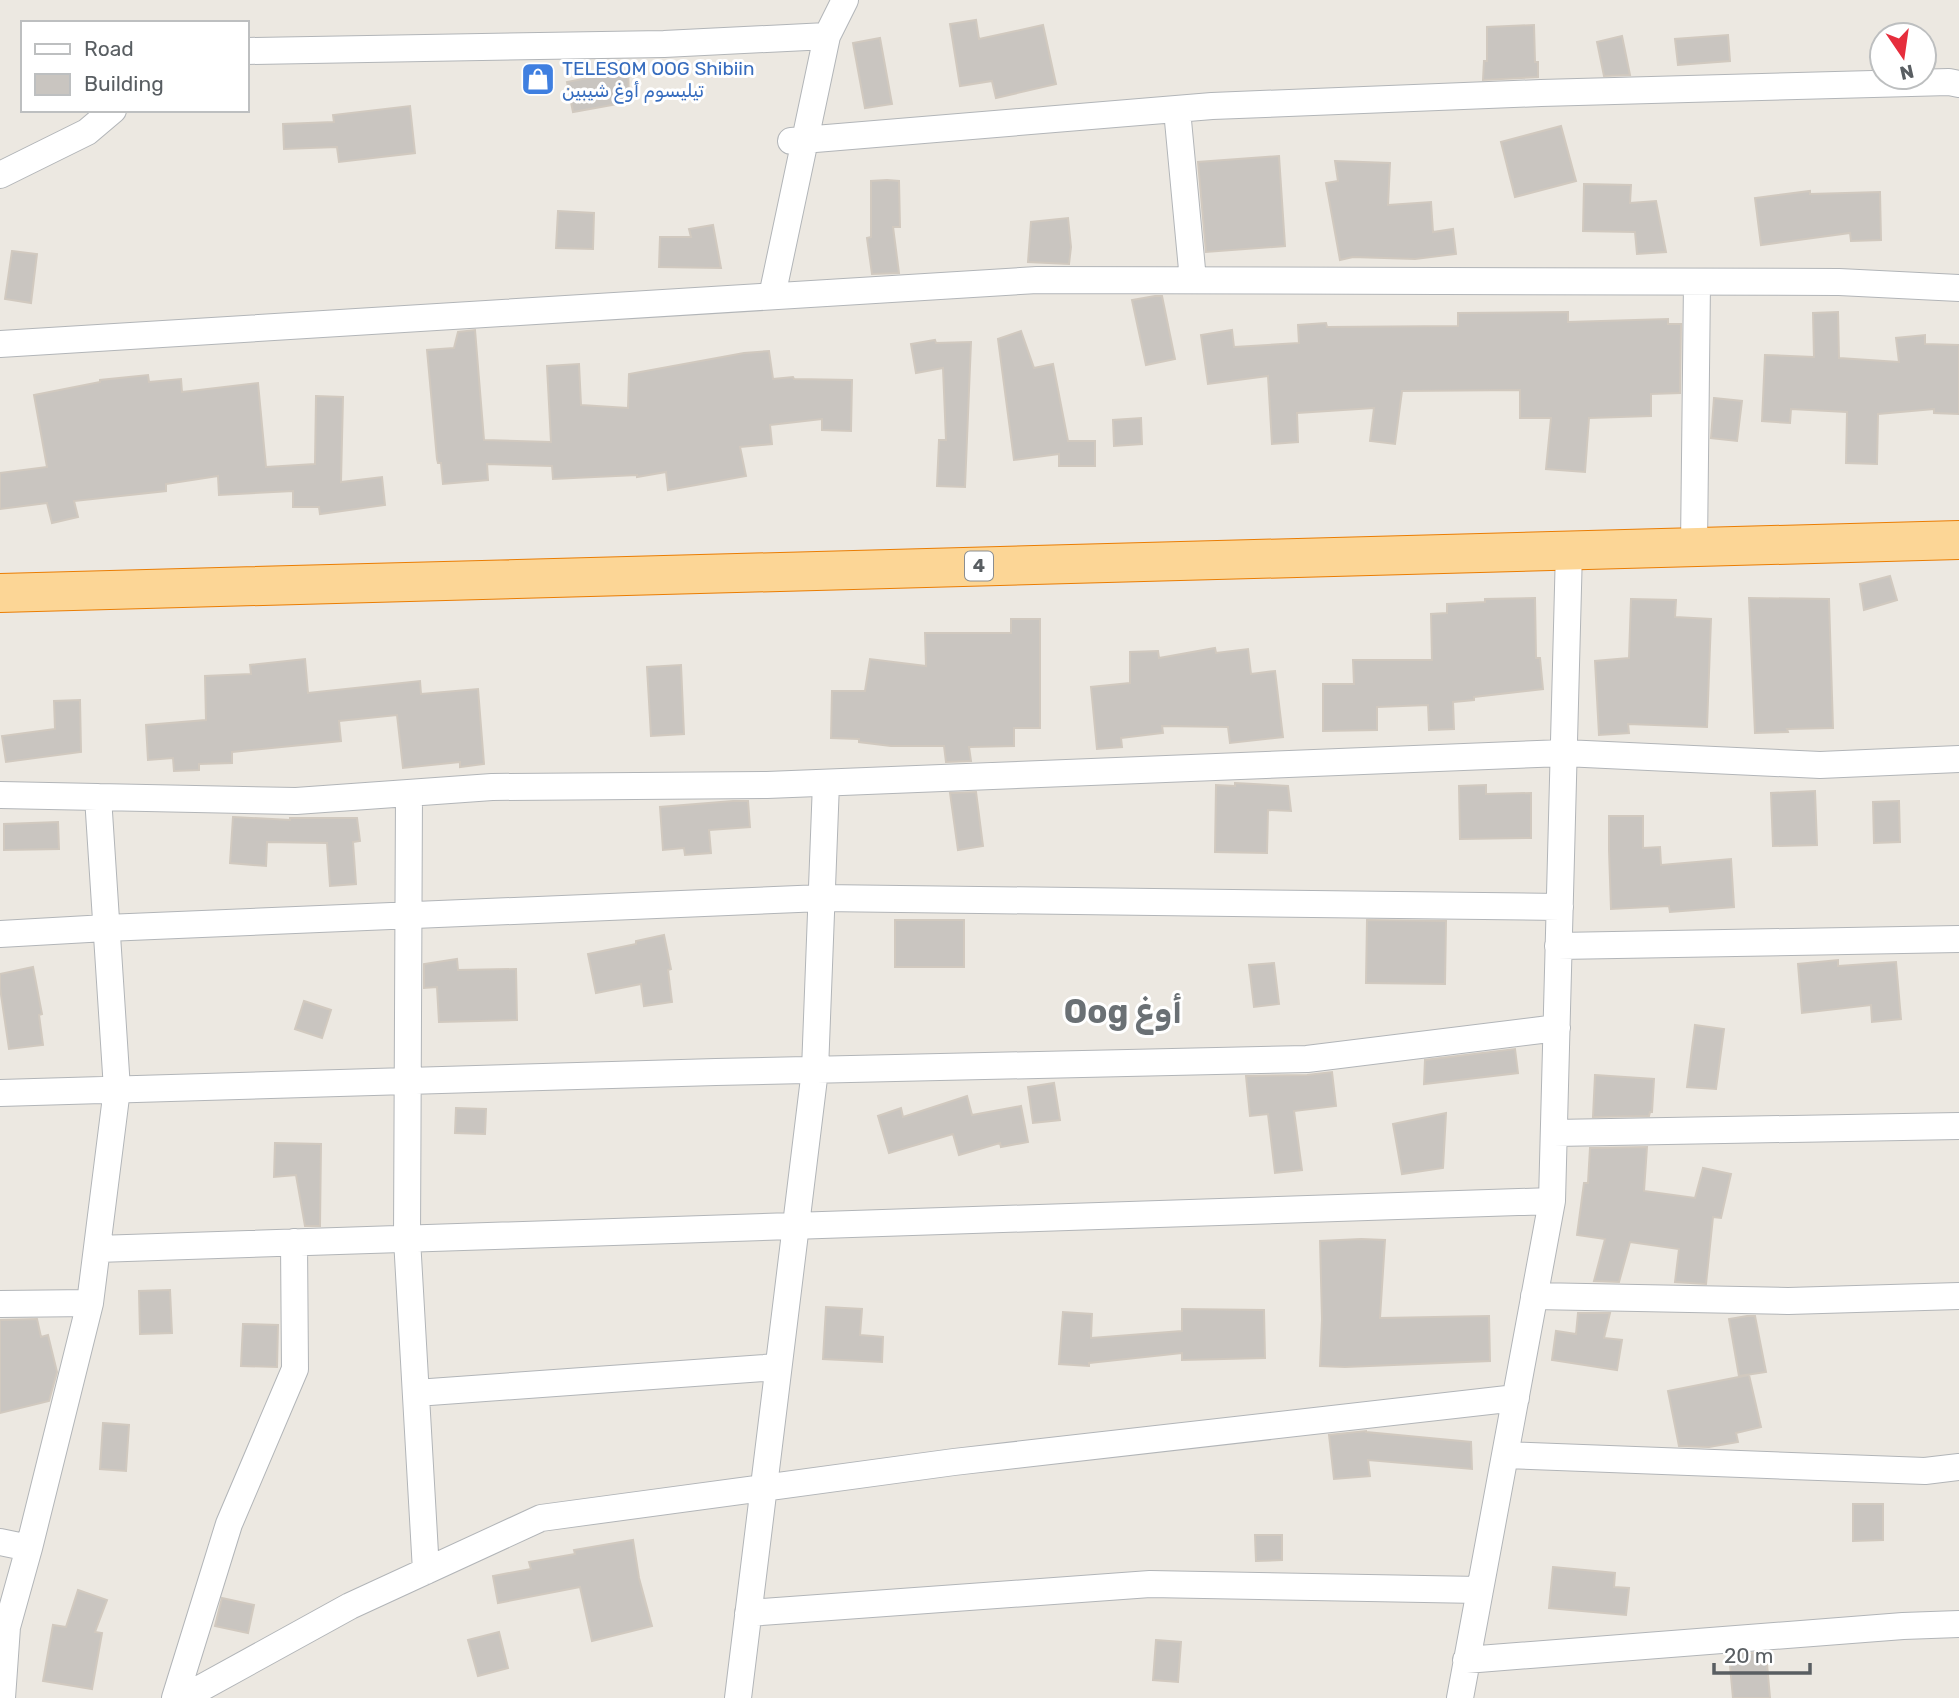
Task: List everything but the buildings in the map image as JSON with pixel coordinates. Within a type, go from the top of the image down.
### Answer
[{"type":"highway","name":"4","points":[[0,593],[1959,540]]},
{"type":"street","points":[[772,296],[798,141],[827,36],[845,0]]},
{"type":"street","points":[[248,51],[664,44],[827,36]]},
{"type":"street","points":[[798,141],[1212,106],[1541,93],[1949,82],[1959,84]]},
{"type":"street","points":[[1177,110],[1193,281]]},
{"type":"street","points":[[0,175],[87,132],[111,112]]},
{"type":"street","points":[[0,344],[1037,280],[1839,282],[1959,288]]},
{"type":"street","points":[[1694,546],[1698,282]]},
{"type":"street","points":[[1460,1698],[1552,1201],[1569,550]]},
{"type":"street","points":[[0,795],[296,801],[492,787],[767,786],[1564,753],[1820,765],[1959,759]]},
{"type":"street","points":[[738,1698],[815,1070],[826,783]]},
{"type":"street","points":[[409,793],[407,1239],[426,1571]]},
{"type":"street","points":[[2,1698],[6,1627],[29,1548],[90,1303],[117,1090],[98,797]]},
{"type":"street","points":[[0,934],[822,898],[1560,907]]},
{"type":"street","points":[[1558,946],[1959,939]]},
{"type":"street","points":[[0,1093],[1307,1059],[1557,1028]]},
{"type":"street","points":[[1554,1133],[1959,1126]]},
{"type":"street","points":[[97,1249],[1552,1201]]},
{"type":"street","points":[[175,1698],[229,1524],[295,1368],[294,1242]]},
{"type":"street","points":[[1534,1296],[1788,1301],[1959,1296]]},
{"type":"street","points":[[0,1304],[90,1303]]},
{"type":"street","points":[[416,1393],[778,1367]]},
{"type":"street","points":[[183,1698],[349,1606],[541,1518],[954,1462],[1516,1398]]},
{"type":"street","points":[[1505,1455],[1925,1471],[1959,1467]]},
{"type":"street","points":[[0,1542],[29,1548]]},
{"type":"street","points":[[748,1613],[1150,1584],[1479,1590]]},
{"type":"street","points":[[1466,1660],[1959,1624]]},
{"type":"place","name":"TELESOM OOG Shibiin تيليسوم أوغ شيبين","points":[[538,79]]},
{"type":"district","name":"Oog أوغ","points":[[1123,1011]]}]
